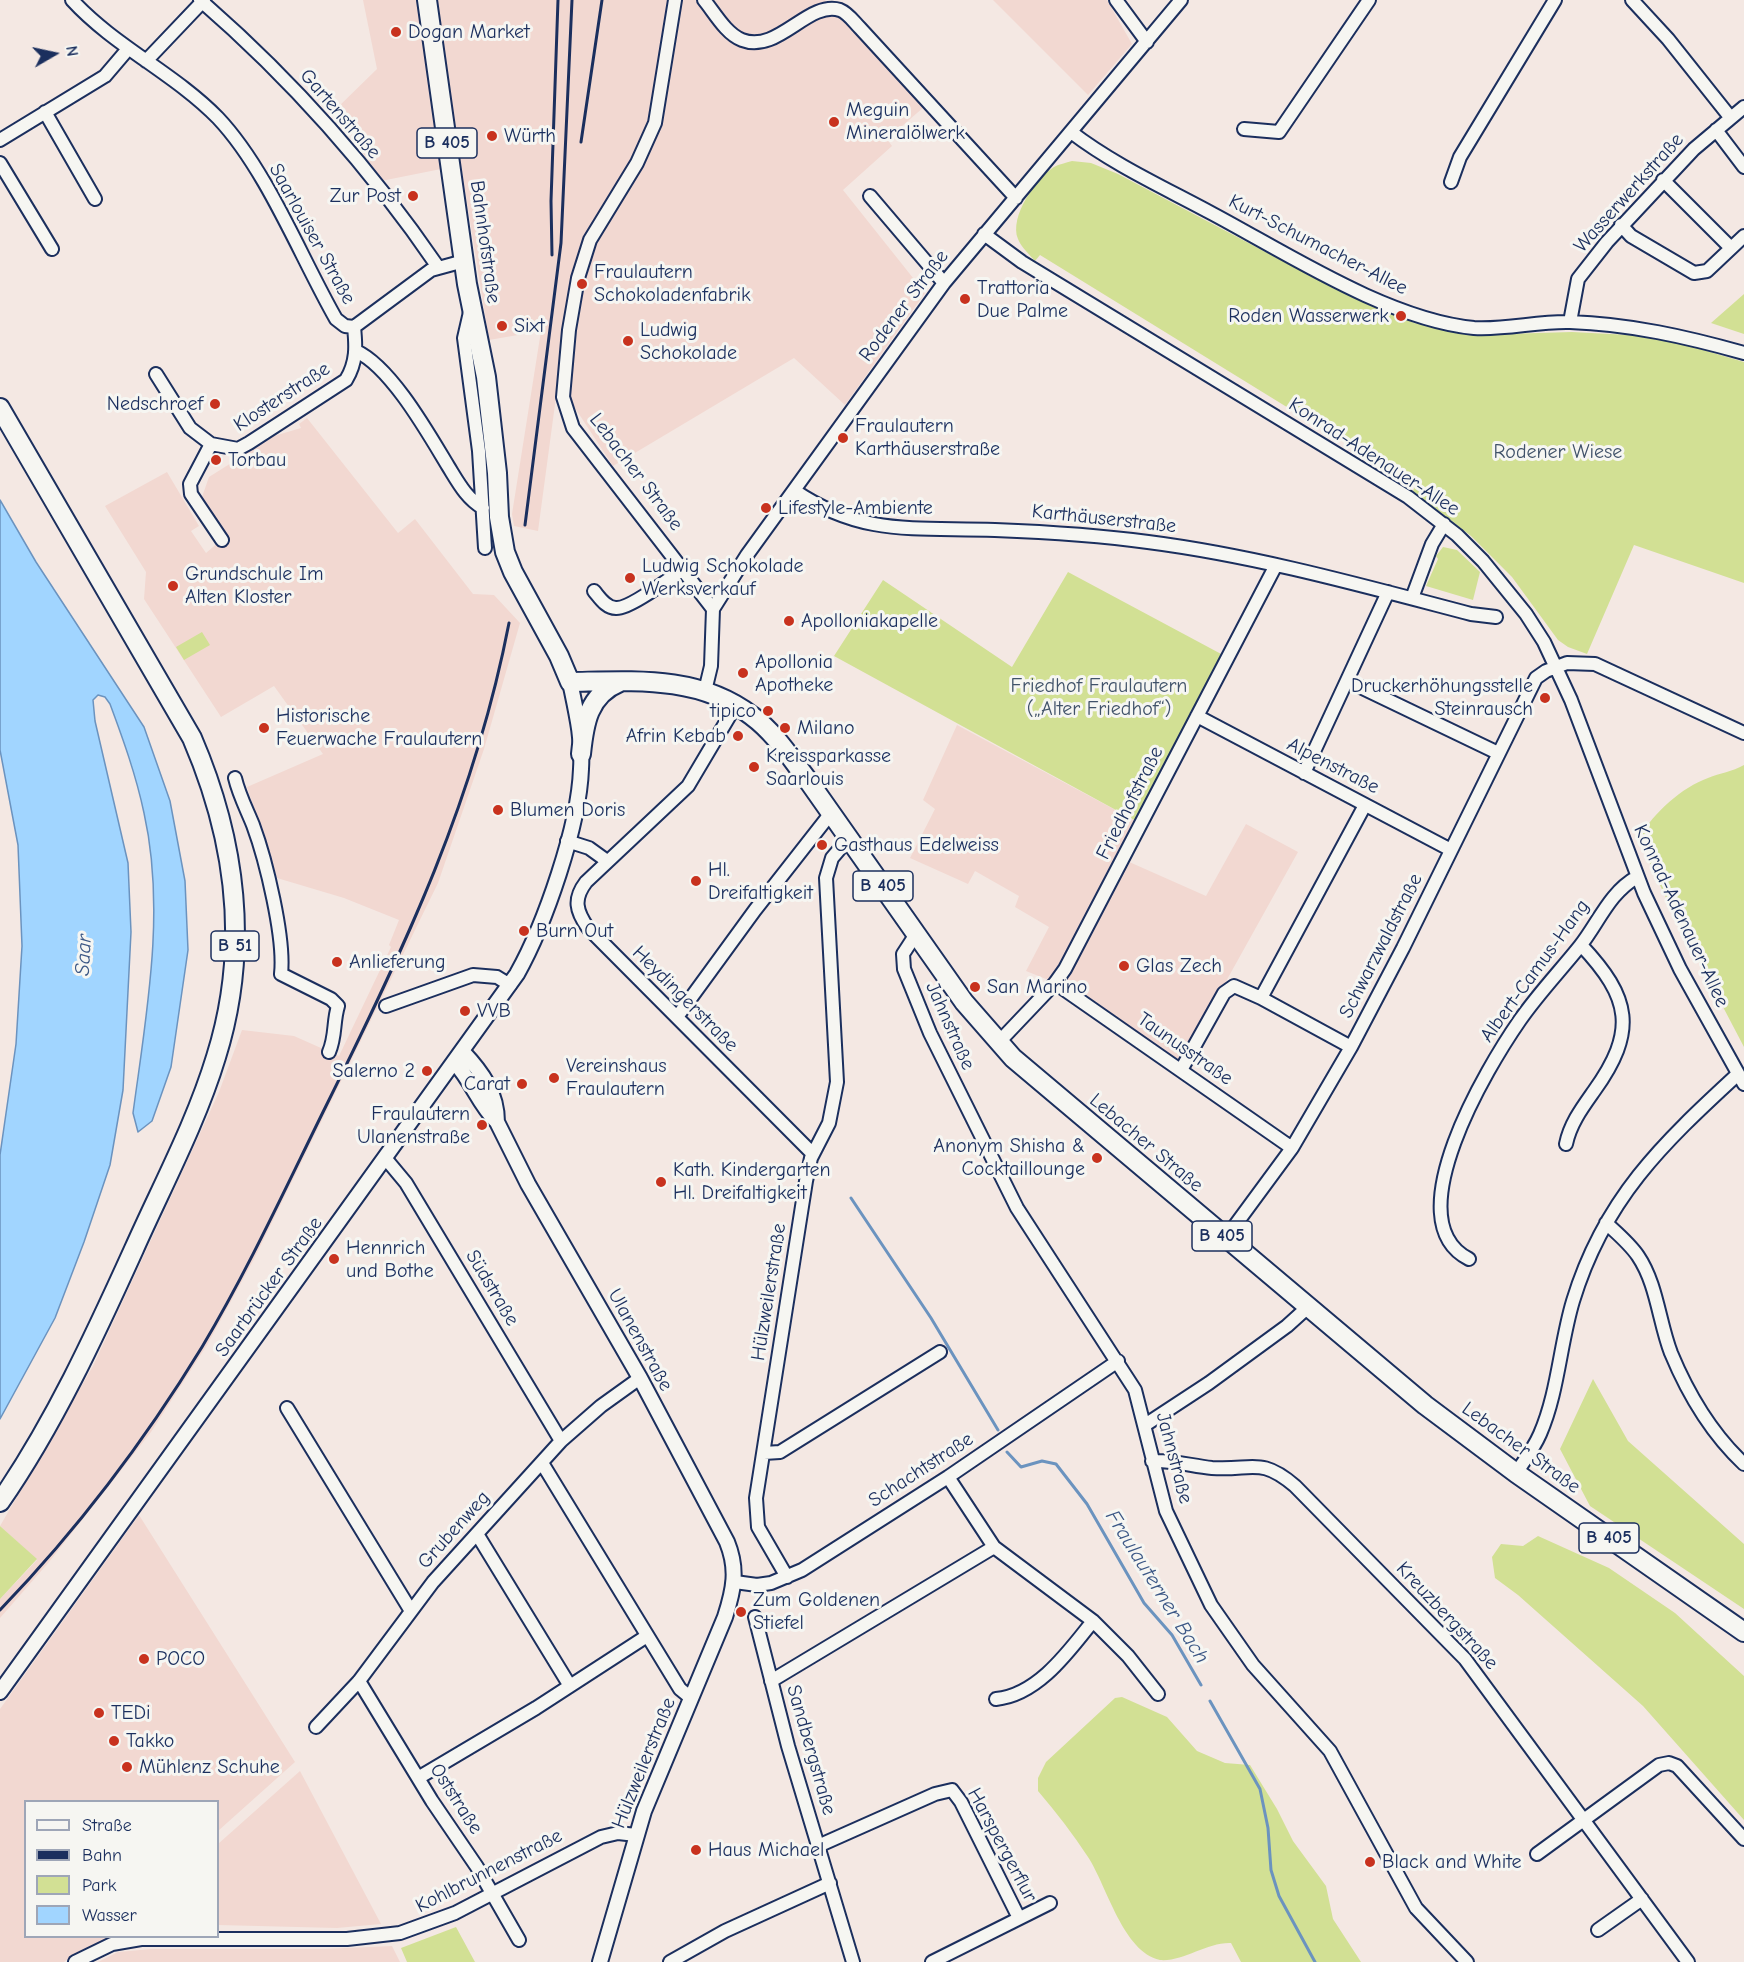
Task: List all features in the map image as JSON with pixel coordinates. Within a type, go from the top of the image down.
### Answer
[{"type":"main road","name":"Bahnhofstraße","points":[[427,0],[471,308],[493,428],[500,526],[513,572],[559,656],[570,682]]},
{"type":"main road","name":"B 51","points":[[0,408],[192,738],[214,794],[229,853],[236,937],[232,991],[226,1022],[198,1106],[80,1363],[32,1452],[0,1502]]},
{"type":"main road","points":[[581,754],[588,711],[596,699],[612,685],[622,681]]},
{"type":"main road","name":"B 405","points":[[570,682],[670,683],[705,691]]},
{"type":"main road","name":"Lebacher Straße","points":[[705,691],[736,705],[753,716],[779,743],[916,934],[998,1043],[1036,1080],[1425,1405],[1516,1473],[1744,1632]]},
{"type":"street","name":"Saarlouiser Straße","points":[[72,0],[128,49],[205,106],[231,134],[263,183],[336,319],[345,326],[354,327],[356,351]]},
{"type":"street","points":[[146,61],[202,0]]},
{"type":"street","name":"Gartenstraße","points":[[202,0],[300,95],[411,228],[438,267]]},
{"type":"street","name":"Lebacher Straße","points":[[675,0],[656,123],[642,155],[601,218],[583,258],[569,330],[563,397],[573,428],[713,609]]},
{"type":"street","points":[[704,0],[732,34],[753,42],[778,35],[827,7],[840,10],[861,28],[1016,198]]},
{"type":"street","points":[[1116,0],[1147,42]]},
{"type":"street","name":"Rodener Straße","points":[[713,609],[747,555],[944,283],[1181,0]]},
{"type":"street","points":[[1244,129],[1279,132],[1369,0]]},
{"type":"street","points":[[1451,182],[1460,157],[1554,0]]},
{"type":"street","points":[[1632,0],[1668,39],[1730,117]]},
{"type":"street","points":[[0,140],[105,76],[128,49]]},
{"type":"street","name":"Wasserwerkstraße","points":[[1570,322],[1578,279],[1621,225],[1663,180],[1730,117],[1744,107]]},
{"type":"street","points":[[45,112],[95,198]]},
{"type":"street","points":[[1716,130],[1744,167]]},
{"type":"street","name":"Kurt-Schumacher-Allee","points":[[1071,132],[1109,158],[1334,278],[1394,306],[1430,318],[1475,328],[1570,322],[1652,330],[1744,353]]},
{"type":"street","points":[[0,163],[52,249]]},
{"type":"street","points":[[1663,180],[1730,247]]},
{"type":"street","points":[[870,196],[944,283]]},
{"type":"street","points":[[1621,225],[1631,236],[1694,273],[1707,271],[1744,236]]},
{"type":"street","name":"Konrad-Adenauer-Allee","points":[[984,234],[1022,262],[1408,497],[1444,524],[1483,561],[1526,614],[1557,666],[1637,877],[1680,969],[1741,1079]]},
{"type":"street","points":[[354,327],[438,267],[464,261]]},
{"type":"street","points":[[471,308],[464,338],[479,451],[485,548]]},
{"type":"street","points":[[356,351],[376,365],[401,395],[466,494],[483,508]]},
{"type":"street","name":"Klosterstraße","points":[[211,444],[238,449],[249,443],[346,380],[352,370],[356,351]]},
{"type":"street","points":[[156,374],[190,428],[211,444],[190,484],[191,494],[222,540]]},
{"type":"street","name":"Karthäuserstraße","points":[[795,491],[827,511],[884,528],[1046,532],[1105,536],[1184,547],[1275,565],[1471,614],[1496,617]]},
{"type":"street","points":[[1412,598],[1432,544],[1444,524]]},
{"type":"street","name":"Friedhofstraße","points":[[998,1043],[1055,983],[1100,904],[1275,565]]},
{"type":"street","points":[[594,591],[606,604],[616,608],[627,605],[682,570]]},
{"type":"street","points":[[1304,773],[1388,592]]},
{"type":"street","points":[[705,691],[711,666],[713,609]]},
{"type":"street","points":[[1557,666],[1576,662],[1595,663],[1744,733]]},
{"type":"street","name":"Schwarzwaldstraße","points":[[1225,1239],[1292,1148],[1351,1047],[1452,850],[1530,686],[1541,674],[1557,666]]},
{"type":"street","points":[[1348,681],[1498,753]]},
{"type":"street","name":"Saarbrücker Straße","points":[[0,1692],[510,984],[535,938],[578,802],[581,754],[570,682]]},
{"type":"street","name":"Heydingerstraße","points":[[736,705],[688,786],[607,861],[578,893],[579,914],[588,928],[813,1154]]},
{"type":"street","name":"Alpenstraße","points":[[1197,716],[1452,850]]},
{"type":"street","points":[[235,778],[254,827],[277,924],[283,956],[281,974],[331,999],[338,1005],[333,1023],[335,1038],[329,1052]]},
{"type":"street","points":[[1261,998],[1365,805]]},
{"type":"street","points":[[677,1017],[755,910],[831,813]]},
{"type":"street","name":"Hülzweilerstraße","points":[[787,1577],[756,1519],[806,1181],[813,1154],[829,1123],[838,1066],[826,878],[832,858],[849,838]]},
{"type":"street","points":[[567,841],[589,848],[607,861]]},
{"type":"street","name":"Albert-Camus-Hang","points":[[1469,1259],[1450,1245],[1442,1217],[1442,1188],[1455,1142],[1484,1080],[1519,1021],[1581,945],[1617,891],[1637,877]]},
{"type":"street","name":"Jahnstraße","points":[[916,934],[903,954],[904,969],[930,1033],[1017,1208],[1135,1390],[1166,1511],[1177,1537],[1227,1630],[1253,1665],[1315,1731],[1330,1751],[1347,1778],[1416,1908],[1467,1962]]},
{"type":"street","points":[[1566,1144],[1573,1123],[1613,1062],[1620,1046],[1623,1030],[1623,1015],[1616,991],[1603,970],[1581,945]]},
{"type":"street","points":[[386,1006],[473,975],[497,976],[510,984]]},
{"type":"street","name":"Taunusstraße","points":[[1055,983],[1292,1148]]},
{"type":"street","points":[[1181,1070],[1224,993],[1230,987],[1239,986],[1351,1047]]},
{"type":"street","name":"Ulanenstraße","points":[[459,1057],[484,1074],[497,1111],[496,1122],[528,1184],[640,1378],[727,1542],[733,1557],[735,1582]]},
{"type":"street","points":[[1516,1473],[1540,1433],[1573,1302],[1586,1263],[1606,1223],[1629,1186],[1652,1158],[1741,1079]]},
{"type":"street","name":"Südstraße","points":[[386,1159],[406,1183],[561,1441]]},
{"type":"street","points":[[1606,1223],[1638,1255],[1649,1277],[1662,1327],[1682,1378],[1710,1426],[1744,1464]]},
{"type":"street","points":[[1145,1425],[1209,1383],[1278,1333],[1308,1307]]},
{"type":"street","points":[[764,1453],[780,1452],[940,1352]]},
{"type":"street","name":"Schachtstraße","points":[[735,1582],[757,1585],[787,1577],[948,1477],[1118,1361]]},
{"type":"street","name":"Grubenweg","points":[[316,1727],[359,1681],[411,1611],[561,1441],[601,1406],[640,1378]]},
{"type":"street","points":[[286,1408],[411,1611]]},
{"type":"street","name":"Kreuzbergstraße","points":[[1152,1461],[1177,1461],[1212,1468],[1261,1466],[1282,1476],[1453,1645],[1688,1962]]},
{"type":"street","points":[[542,1464],[680,1689],[691,1698]]},
{"type":"street","points":[[948,1477],[994,1547],[1093,1621],[1128,1656],[1158,1694]]},
{"type":"street","points":[[477,1534],[570,1686]]},
{"type":"street","points":[[771,1681],[994,1547]]},
{"type":"street","name":"Hülzweilerstraße","points":[[600,1962],[636,1835],[724,1617],[735,1582]]},
{"type":"street","name":"Sandbergstraße","points":[[755,1617],[771,1681],[852,1962]]},
{"type":"street","points":[[996,1699],[1014,1695],[1044,1676],[1093,1621]]},
{"type":"street","points":[[418,1778],[570,1686],[647,1636]]},
{"type":"street","name":"Oststraße","points":[[359,1681],[418,1778],[493,1893],[519,1940]]},
{"type":"street","points":[[1537,1854],[1659,1765],[1669,1763],[1677,1766],[1744,1839]]},
{"type":"street","name":"Harspergerflur","points":[[818,1846],[935,1794],[952,1790],[961,1802],[1019,1918]]},
{"type":"street","name":"Kohlbrunnenstraße","points":[[75,1962],[111,1944],[141,1939],[347,1939],[389,1935],[437,1922],[601,1837],[618,1833],[636,1835]]},
{"type":"street","points":[[670,1962],[725,1931],[830,1883]]},
{"type":"street","points":[[1598,1930],[1642,1899]]},
{"type":"street","name":"Harspergerflur","points":[[932,1962],[1050,1903]]},
{"type":"shaded area","points":[[363,0],[825,0],[924,107],[887,139],[892,146],[843,190],[925,293],[845,405],[794,358],[613,466],[558,382],[538,531],[514,526],[512,514],[541,331],[489,340],[461,165],[381,181],[335,110],[377,69]]},
{"type":"shaded area","points":[[993,0],[1107,0],[1132,44],[1088,95]]},
{"type":"shaded area","points":[[307,418],[398,533],[415,519],[473,594],[494,595],[520,623],[484,749],[438,883],[254,1259],[207,1345],[151,1432],[49,1562],[0,1618],[0,1599],[37,1560],[0,1526],[93,1366],[219,1092],[242,1030],[294,1036],[339,1056],[391,947],[389,945],[399,920],[344,898],[277,878],[247,787],[323,754],[274,686],[221,717],[144,599],[146,572],[105,506],[167,472],[199,526],[191,531],[206,553],[227,535],[202,497],[209,477],[274,436],[301,428],[299,424]]},
{"type":"shaded area","points":[[957,725],[1136,821],[1118,857],[1206,896],[1246,824],[1298,852],[1180,1064],[1066,987],[1026,971],[1049,927],[1015,907],[1019,896],[975,871],[968,884],[910,858],[935,809],[923,800]]},
{"type":"shaded area","points":[[139,1515],[295,1762],[219,1830],[219,1800],[24,1800],[24,1938],[108,1938],[74,1954],[64,1962],[0,1962],[0,1709]]},
{"type":"shaded area","points":[[300,1771],[381,1924],[337,1928],[219,1925],[219,1843]]},
{"type":"shaded area","points":[[392,1946],[400,1962],[98,1962],[118,1952],[151,1949],[325,1949]]},
{"type":"green space","name":"Rodener Wiese","points":[[1072,161],[1091,163],[1118,174],[1311,276],[1414,323],[1470,335],[1572,332],[1630,335],[1683,344],[1744,362],[1744,583],[1634,545],[1587,654],[1568,647],[1558,640],[1512,577],[1471,536],[1413,491],[1415,486],[1040,255],[1035,261],[1018,239],[1017,220],[1021,209],[1032,189],[1047,172],[1056,166]]},
{"type":"green space","points":[[1744,294],[1744,334],[1711,323]]},
{"type":"green space","points":[[1443,547],[1457,550],[1480,572],[1473,600],[1426,586],[1438,559],[1436,556]]},
{"type":"green space","name":"Friedhof Fraulautern („Alter Friedhof“)","points":[[1068,572],[1223,655],[1136,821],[834,656],[883,580],[1012,667]]},
{"type":"green space","points":[[202,632],[210,645],[184,660],[176,647]]},
{"type":"green space","points":[[1744,765],[1744,1047],[1668,902],[1643,849],[1640,836],[1661,810],[1679,794],[1698,782]]},
{"type":"green space","points":[[1593,1379],[1628,1441],[1744,1544],[1744,1609],[1590,1506],[1560,1449]]},
{"type":"green space","points":[[0,1526],[37,1559],[0,1599]]},
{"type":"green space","points":[[1538,1536],[1609,1568],[1675,1613],[1744,1676],[1744,1820],[1643,1706],[1518,1595],[1495,1578],[1492,1557],[1501,1544],[1523,1546]]},
{"type":"green space","points":[[1122,1697],[1167,1717],[1197,1751],[1225,1763],[1250,1765],[1277,1809],[1293,1841],[1326,1886],[1333,1919],[1361,1962],[1241,1962],[1231,1943],[1213,1946],[1169,1960],[1160,1960],[1147,1954],[1136,1945],[1117,1916],[1088,1857],[1038,1791],[1038,1778],[1046,1762],[1115,1698]]},
{"type":"green space","points":[[456,1927],[475,1962],[407,1962],[401,1948]]},
{"type":"water","name":"Saar","points":[[0,500],[36,562],[144,727],[170,801],[185,881],[188,950],[171,1067],[152,1121],[138,1132],[133,1113],[148,1001],[154,925],[150,850],[141,799],[124,744],[110,704],[105,697],[98,695],[93,700],[95,721],[128,863],[131,932],[123,1090],[110,1165],[84,1242],[55,1318],[0,1419],[0,1155],[16,1044],[22,946],[18,845],[0,750]]},
{"type":"waterway","name":"Fraulauterner Bach","points":[[851,1198],[931,1318],[998,1430]]},
{"type":"waterway","name":"Fraulauterner Bach","points":[[1007,1452],[1021,1467],[1042,1461],[1056,1464],[1087,1504],[1144,1603],[1172,1635],[1201,1685]]},
{"type":"waterway","name":"Fraulauterner Bach","points":[[1210,1701],[1260,1789],[1268,1828],[1271,1870],[1279,1896],[1315,1962]]},
{"type":"railway","points":[[552,255],[551,201],[558,0]]},
{"type":"railway","points":[[525,525],[561,243],[572,0]]},
{"type":"railway","points":[[581,142],[602,0]]},
{"type":"railway","points":[[0,1610],[56,1549],[133,1451],[202,1347],[251,1258],[383,988],[434,871],[477,750],[495,688],[509,623]]},
{"type":"place","name":"Dogan Market","points":[[396,32]]},
{"type":"place","name":"Meguin Mineralölwerk","points":[[834,122]]},
{"type":"place","name":"Würth","points":[[492,136]]},
{"type":"place","name":"Zur Post","points":[[413,196]]},
{"type":"place","name":"Fraulautern Schokoladenfabrik","points":[[582,284]]},
{"type":"place","name":"Trattoria Due Palme","points":[[965,299]]},
{"type":"place","name":"Roden Wasserwerk","points":[[1401,316]]},
{"type":"place","name":"Sixt","points":[[502,326]]},
{"type":"place","name":"Ludwig Schokolade","points":[[628,341]]},
{"type":"place","name":"Nedschroef","points":[[215,404]]},
{"type":"place","name":"Fraulautern Karthäuserstraße","points":[[843,438]]},
{"type":"place","name":"Torbau","points":[[216,460]]},
{"type":"place","name":"Lifestyle-Ambiente","points":[[766,508]]},
{"type":"place","name":"Ludwig Schokolade Werksverkauf","points":[[630,578]]},
{"type":"place","name":"Grundschule Im Alten Kloster","points":[[173,586]]},
{"type":"place","name":"Apolloniakapelle","points":[[789,621]]},
{"type":"place","name":"Apollonia Apotheke","points":[[743,673]]},
{"type":"place","name":"Druckerhöhungsstelle Steinrausch","points":[[1545,698]]},
{"type":"place","name":"tipico","points":[[768,711]]},
{"type":"place","name":"Historische Feuerwache Fraulautern","points":[[264,728]]},
{"type":"place","name":"Milano","points":[[785,728]]},
{"type":"place","name":"Afrin Kebab","points":[[738,736]]},
{"type":"place","name":"Kreissparkasse Saarlouis","points":[[754,767]]},
{"type":"place","name":"Blumen Doris","points":[[498,810]]},
{"type":"place","name":"Gasthaus Edelweiss","points":[[822,845]]},
{"type":"place","name":"Hl. Dreifaltigkeit","points":[[696,881]]},
{"type":"place","name":"Burn Out","points":[[524,931]]},
{"type":"place","name":"Anlieferung","points":[[337,962]]},
{"type":"place","name":"Glas Zech","points":[[1124,966]]},
{"type":"place","name":"San Marino","points":[[975,987]]},
{"type":"place","name":"VVB","points":[[465,1011]]},
{"type":"place","name":"Salerno 2","points":[[427,1071]]},
{"type":"place","name":"Vereinshaus Fraulautern","points":[[554,1078]]},
{"type":"place","name":"Carat","points":[[522,1084]]},
{"type":"place","name":"Fraulautern Ulanenstraße","points":[[482,1125]]},
{"type":"place","name":"Anonym Shisha & Cocktaillounge","points":[[1097,1158]]},
{"type":"place","name":"Kath. Kindergarten Hl. Dreifaltigkeit","points":[[661,1182]]},
{"type":"place","name":"Hennrich und Bothe","points":[[334,1259]]},
{"type":"place","name":"Zum Goldenen Stiefel","points":[[741,1612]]},
{"type":"place","name":"POCO","points":[[144,1659]]},
{"type":"place","name":"TEDi","points":[[99,1713]]},
{"type":"place","name":"Takko","points":[[114,1741]]},
{"type":"place","name":"Mühlenz Schuhe","points":[[127,1767]]},
{"type":"place","name":"Haus Michael","points":[[696,1850]]},
{"type":"place","name":"Black and White","points":[[1370,1862]]}]
